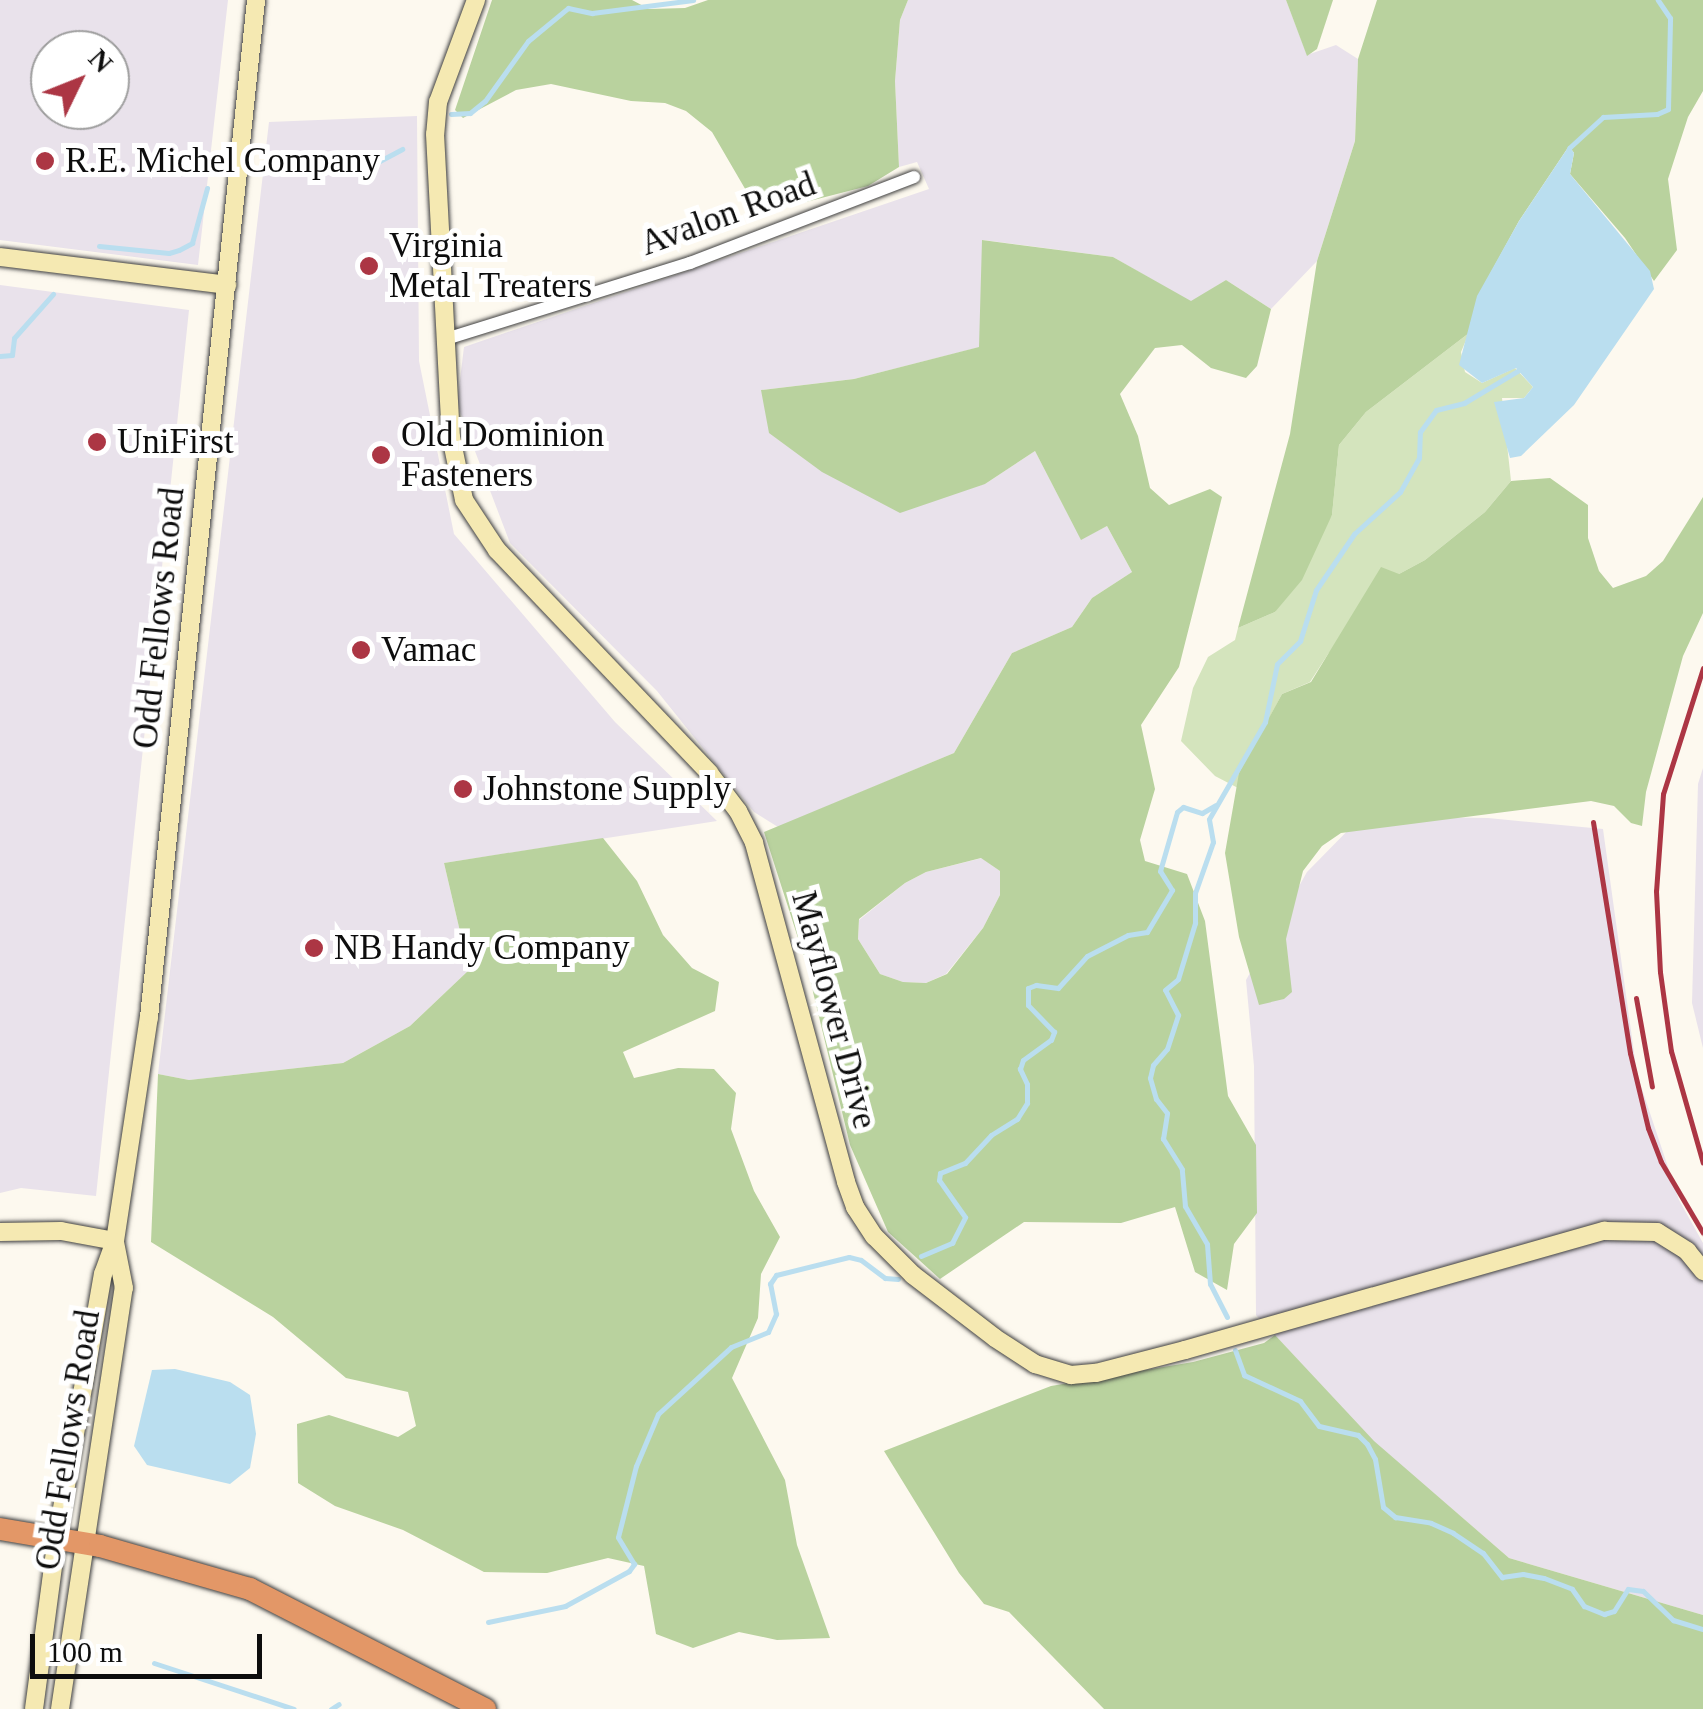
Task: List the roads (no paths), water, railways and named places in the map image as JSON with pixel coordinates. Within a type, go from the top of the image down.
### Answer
[{"type":"highway","points":[[0,1529],[85,1542],[201,1571],[250,1589],[485,1709]]},
{"type":"street","name":"Odd Fellows Road","points":[[34,1709],[57,1537],[103,1274],[115,1241],[149,1018],[256,0]]},
{"type":"street","name":"Mayflower Drive","points":[[476,0],[438,102],[435,134],[456,468],[474,522],[709,773],[738,811],[754,843],[855,1207],[874,1236],[913,1274],[976,1324],[1055,1372],[1096,1373],[1604,1231],[1657,1232],[1687,1251],[1703,1271]]},
{"type":"street","name":"Avalon Road","points":[[446,340],[690,262],[914,177]]},
{"type":"street","points":[[0,258],[227,285]]},
{"type":"street","points":[[0,1232],[60,1231],[115,1241]]},
{"type":"street","name":"Odd Fellows Road","points":[[60,1709],[124,1288],[115,1241]]},
{"type":"water","points":[[1569,146],[1574,153],[1570,174],[1650,271],[1654,289],[1574,405],[1521,456],[1510,458],[1494,402],[1524,398],[1533,387],[1516,368],[1482,383],[1459,365],[1477,296],[1519,221]]},
{"type":"water","points":[[175,1369],[230,1382],[250,1395],[256,1434],[250,1468],[230,1484],[147,1465],[134,1446],[152,1370]]},
{"type":"waterway","points":[[451,114],[470,113],[485,101],[528,41],[568,8],[592,13],[693,0]]},
{"type":"waterway","points":[[1569,148],[1603,117],[1657,114],[1668,109],[1670,18],[1658,0]]},
{"type":"waterway","points":[[284,172],[374,164],[402,149]]},
{"type":"waterway","points":[[99,246],[169,253],[179,250],[192,243],[207,188]]},
{"type":"waterway","points":[[0,356],[12,355],[14,338],[53,294]]},
{"type":"waterway","points":[[1227,1317],[1210,1284],[1207,1244],[1185,1206],[1182,1169],[1163,1139],[1167,1113],[1156,1099],[1150,1078],[1153,1065],[1167,1049],[1178,1015],[1165,990],[1178,979],[1195,923],[1195,893],[1213,842],[1209,819],[1265,722],[1277,664],[1300,641],[1316,590],[1354,534],[1400,492],[1419,458],[1420,432],[1436,410],[1464,403],[1519,370]]},
{"type":"waterway","points":[[921,1256],[952,1243],[965,1217],[939,1180],[940,1173],[965,1163],[991,1135],[1017,1119],[1027,1103],[1027,1084],[1020,1069],[1023,1060],[1051,1040],[1054,1032],[1028,1005],[1028,988],[1058,988],[1087,956],[1128,935],[1147,932],[1172,890],[1160,871],[1177,812],[1183,807],[1202,813],[1216,805]]},
{"type":"waterway","points":[[488,1622],[565,1606],[629,1571],[634,1564],[618,1537],[636,1466],[658,1414],[731,1347],[768,1332],[776,1314],[770,1284],[776,1275],[849,1257],[861,1260],[885,1278],[898,1279]]},
{"type":"waterway","points":[[1235,1350],[1244,1375],[1300,1401],[1319,1426],[1358,1435],[1367,1444],[1375,1459],[1383,1507],[1395,1517],[1431,1523],[1453,1533],[1483,1553],[1502,1577],[1523,1574],[1544,1578],[1572,1589],[1584,1606],[1604,1614],[1614,1611],[1628,1589],[1643,1591],[1673,1620],[1703,1629]]},
{"type":"waterway","points":[[154,1663],[294,1709]]},
{"type":"waterway","points":[[331,1709],[339,1704]]},
{"type":"railway","points":[[1703,668],[1663,794],[1656,891],[1660,972],[1671,1051],[1703,1163]]},
{"type":"railway","points":[[1593,822],[1630,1053],[1648,1128],[1661,1162],[1703,1233]]},
{"type":"railway","points":[[1636,998],[1652,1087]]},
{"type":"place","name":"R.E. Michel Company","points":[[45,161]]},
{"type":"place","name":"Virginia Metal Treaters","points":[[369,266]]},
{"type":"place","name":"UniFirst","points":[[97,442]]},
{"type":"place","name":"Old Dominion Fasteners","points":[[381,455]]},
{"type":"place","name":"Vamac","points":[[361,650]]},
{"type":"place","name":"Johnstone Supply","points":[[463,789]]},
{"type":"place","name":"NB Handy Company","points":[[314,948]]}]
